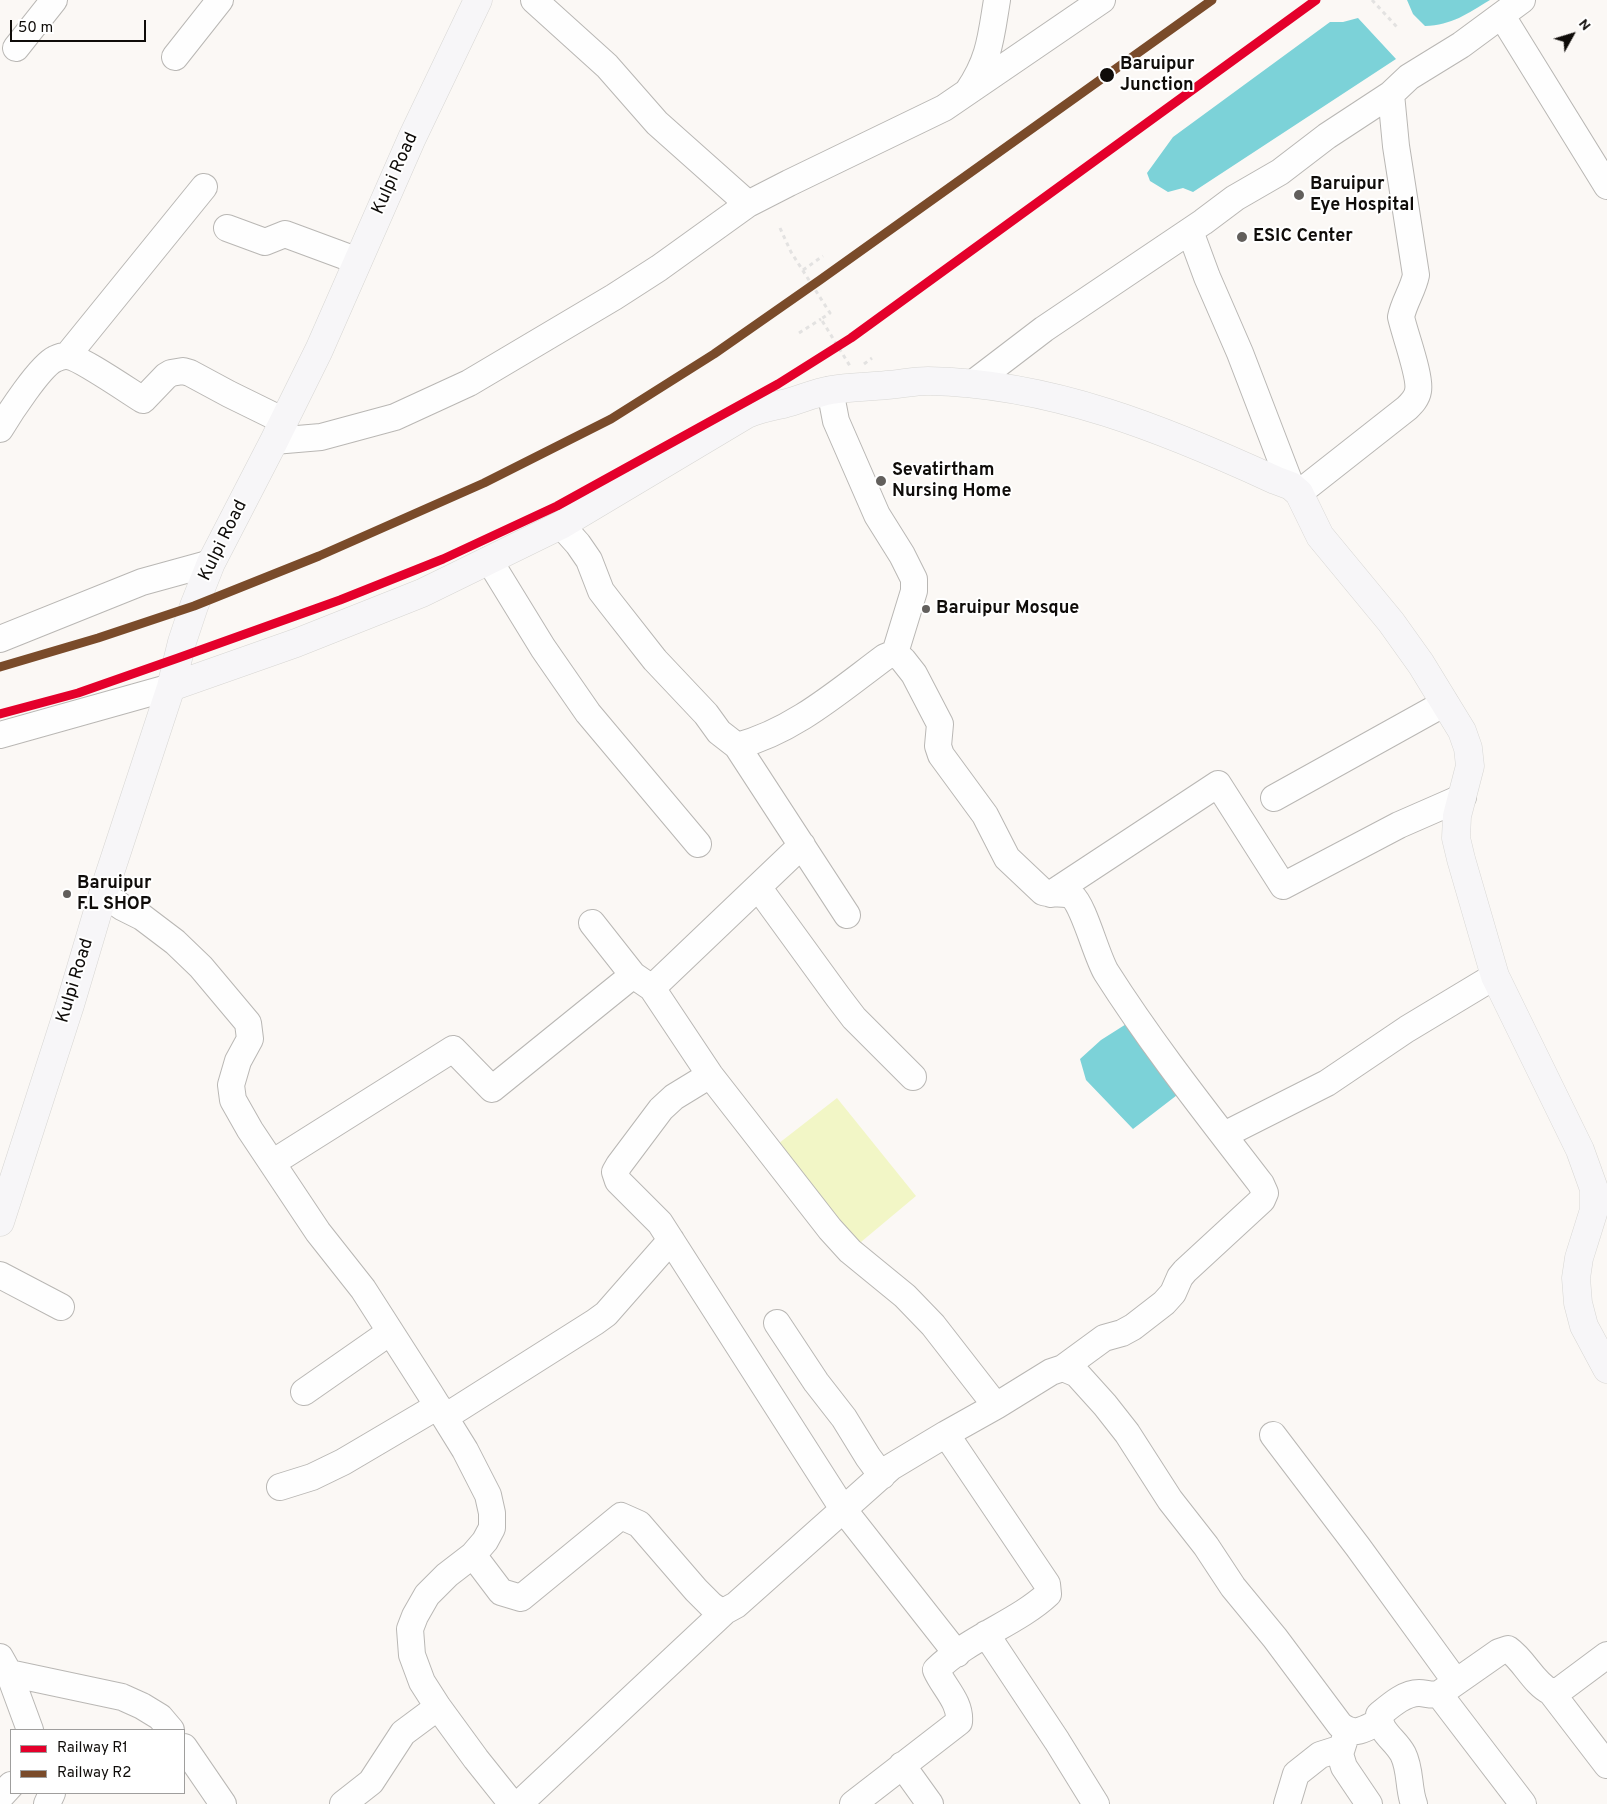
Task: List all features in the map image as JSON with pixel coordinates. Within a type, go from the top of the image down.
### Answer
[{"type":"main road","name":"Kulpi Road","points":[[0,1222],[70,1005],[103,894],[171,687],[188,624],[211,563],[319,350],[412,138],[478,0]]},
{"type":"main road","points":[[171,687],[287,646],[422,593],[561,525],[747,414],[762,408],[830,390],[889,385],[908,381],[929,381],[972,384],[1061,399],[1171,434],[1295,489],[1320,536],[1391,622],[1421,664],[1462,731],[1468,748],[1470,766],[1457,816],[1456,838],[1467,886],[1495,976],[1580,1150],[1594,1189],[1600,1216],[1579,1258],[1576,1278],[1578,1303],[1584,1326],[1607,1369]]},
{"type":"street","points":[[16,48],[54,0]]},
{"type":"street","points":[[175,57],[220,0]]},
{"type":"street","points":[[534,0],[607,66],[657,123],[748,204]]},
{"type":"street","points":[[965,96],[980,73],[989,50],[997,0]]},
{"type":"street","points":[[0,429],[13,408],[46,366],[55,358],[68,356],[143,400],[171,373],[183,371],[190,373],[229,394],[279,431],[321,437],[395,417],[469,383],[614,297],[659,268],[748,204],[965,96],[1102,0]]},
{"type":"street","points":[[972,384],[1044,329],[1236,198],[1280,172],[1327,136],[1391,94],[1409,77],[1461,45],[1522,0]]},
{"type":"street","points":[[1502,16],[1607,186]]},
{"type":"street","points":[[1190,230],[1207,277],[1295,489],[1407,408],[1418,392],[1418,380],[1401,317],[1414,286],[1416,276],[1396,146],[1391,94]]},
{"type":"street","points":[[68,356],[204,187]]},
{"type":"street","points":[[227,228],[265,242],[285,234],[358,261]]},
{"type":"street","points":[[830,390],[836,422],[877,515],[914,579],[914,591],[895,653]]},
{"type":"street","points":[[561,525],[589,560],[601,591],[655,660],[706,714],[719,732],[737,746],[847,916]]},
{"type":"street","points":[[489,560],[543,648],[588,713],[698,844]]},
{"type":"street","points":[[0,639],[142,582],[211,563]]},
{"type":"street","points":[[737,746],[752,742],[790,724],[826,702],[885,656],[895,653]]},
{"type":"street","points":[[519,1804],[725,1611],[736,1605],[763,1582],[890,1467],[1051,1372],[1063,1368],[1104,1338],[1122,1333],[1133,1326],[1173,1293],[1180,1277],[1185,1271],[1262,1200],[1265,1193],[1261,1184],[1120,994],[1101,964],[1076,901],[1067,893],[1051,894],[1043,892],[1030,882],[1007,858],[985,815],[941,755],[938,746],[940,724],[914,674],[895,653]]},
{"type":"street","points":[[0,735],[171,687]]},
{"type":"street","points":[[1274,798],[1445,703]]},
{"type":"street","points":[[1051,894],[1218,784],[1283,886],[1399,825],[1463,797]]},
{"type":"street","points":[[272,1163],[453,1049],[492,1090],[643,982],[758,887],[802,845]]},
{"type":"street","points":[[758,887],[850,1013],[913,1077]]},
{"type":"street","points":[[103,894],[142,917],[174,942],[201,967],[248,1023],[250,1039],[238,1061],[231,1085],[233,1100],[250,1130],[318,1232],[363,1289],[442,1411],[488,1495],[492,1513],[492,1528],[485,1541],[473,1555],[447,1575],[427,1595],[410,1629],[412,1655],[422,1682],[438,1708],[512,1804]]},
{"type":"street","points":[[592,923],[643,982],[710,1075],[830,1229],[850,1251],[905,1296],[933,1325],[996,1406]]},
{"type":"street","points":[[1224,1135],[1327,1083],[1407,1029],[1495,976]]},
{"type":"street","points":[[710,1075],[674,1097],[661,1109],[619,1165],[615,1172],[618,1181],[660,1223],[843,1509],[957,1654]]},
{"type":"street","points":[[280,1488],[312,1477],[442,1411],[606,1314],[671,1240]]},
{"type":"street","points":[[0,1275],[61,1307]]},
{"type":"street","points":[[777,1323],[882,1476]]},
{"type":"street","points":[[304,1392],[390,1332]]},
{"type":"street","points":[[1063,1368],[1077,1374],[1116,1419],[1147,1462],[1170,1500],[1206,1546],[1233,1587],[1290,1658],[1340,1725],[1345,1739],[1340,1754],[1344,1767],[1369,1804]]},
{"type":"street","points":[[852,1804],[960,1722],[960,1712],[956,1702],[941,1681],[936,1670],[986,1634],[1040,1602],[1048,1594],[1047,1584],[946,1434]]},
{"type":"street","points":[[1273,1435],[1358,1547],[1523,1804]]},
{"type":"street","points":[[473,1555],[501,1592],[521,1598],[621,1516],[639,1524],[696,1590],[711,1605],[720,1611],[725,1611]]},
{"type":"street","points":[[986,1634],[1096,1804]]},
{"type":"street","points":[[1414,1804],[1404,1755],[1397,1744],[1383,1731],[1379,1715],[1396,1702],[1411,1694],[1418,1693],[1432,1696],[1448,1688],[1499,1652],[1508,1649],[1517,1655],[1543,1688],[1551,1692],[1607,1765]]},
{"type":"street","points":[[1551,1692],[1560,1690],[1607,1655]]},
{"type":"street","points":[[5,1665],[30,1729]]},
{"type":"street","points":[[5,1665],[122,1697],[160,1717],[170,1729]]},
{"type":"street","points":[[343,1804],[371,1782],[403,1734],[438,1708]]},
{"type":"street","points":[[1287,1804],[1296,1774],[1320,1755],[1345,1739],[1380,1722]]},
{"type":"street","points":[[185,1748],[223,1804]]},
{"type":"street","points":[[902,1765],[930,1804]]},
{"type":"street","points":[[0,1797],[10,1786]]},
{"type":"path","points":[[1372,0],[1397,27]]},
{"type":"path","points":[[780,228],[791,252],[830,313],[799,333]]},
{"type":"path","points":[[803,270],[823,256]]},
{"type":"path","points":[[821,319],[854,371]]},
{"type":"green space","points":[[837,1098],[916,1196],[855,1247],[774,1147]]},
{"type":"water","points":[[1407,0],[1490,0],[1451,21],[1425,26],[1413,14]]},
{"type":"water","points":[[1358,18],[1396,59],[1193,192],[1183,188],[1168,192],[1150,181],[1147,173],[1173,137],[1330,22],[1343,22]]},
{"type":"water","points":[[1131,1021],[1181,1092],[1133,1129],[1086,1080],[1080,1059],[1101,1040]]},
{"type":"rail line","name":"R2","points":[[0,667],[98,638],[194,606],[319,556],[484,483],[611,419],[714,354],[1212,0]]},
{"type":"rail line","name":"R1","points":[[0,714],[78,693],[340,600],[443,559],[557,506],[778,384],[851,338],[1316,0]]},
{"type":"place","name":"Baruipur Junction","points":[[1107,75]]},
{"type":"place","name":"Baruipur Eye Hospital","points":[[1299,195]]},
{"type":"place","name":"ESIC Center","points":[[1242,237]]},
{"type":"place","name":"Sevatirtham Nursing Home","points":[[881,481]]},
{"type":"place","name":"Baruipur Mosque","points":[[926,609]]},
{"type":"place","name":"Baruipur F.L SHOP","points":[[67,894]]}]
